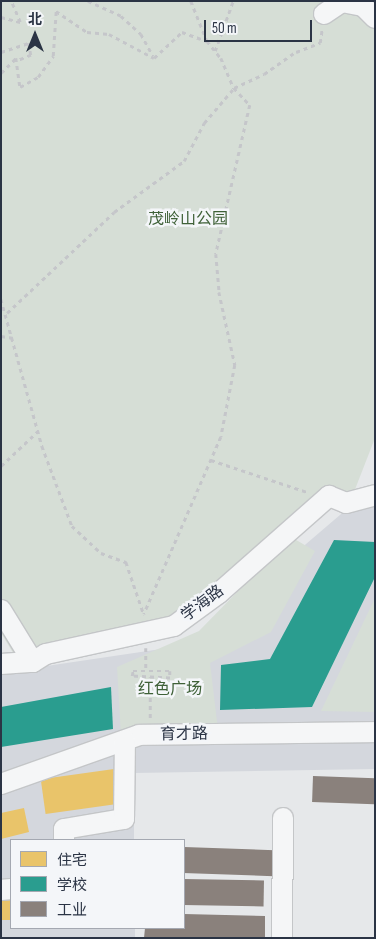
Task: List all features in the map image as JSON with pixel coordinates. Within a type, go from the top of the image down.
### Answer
[{"type":"street","points":[[324,14],[342,2],[363,6],[375,18]]},
{"type":"street","points":[[325,499],[328,496],[346,503],[375,495]]},
{"type":"street","name":"学海路","points":[[1,664],[33,662],[46,654],[146,635],[174,626],[219,593],[325,499]]},
{"type":"street","points":[[1,610],[33,662]]},
{"type":"street","name":"育才路","points":[[1,784],[124,741],[150,735],[375,732]]},
{"type":"street","points":[[64,839],[64,829],[124,819],[124,741]]},
{"type":"street","points":[[282,938],[283,818]]},
{"type":"path","points":[[1,18],[20,22],[11,1]]},
{"type":"path","points":[[88,1],[121,16],[142,34],[154,58]]},
{"type":"path","points":[[144,614],[221,437],[235,365],[219,292],[216,254],[250,105],[234,88],[215,51],[207,41],[191,1]]},
{"type":"path","points":[[215,51],[233,1]]},
{"type":"path","points":[[17,61],[20,87],[38,76],[53,56],[56,11],[87,32],[109,34],[154,58]]},
{"type":"path","points":[[7,313],[114,212],[184,161],[204,123],[234,88],[264,74],[296,52],[320,43],[324,14]]},
{"type":"path","points":[[154,58],[182,32],[207,41]]},
{"type":"path","points":[[1,52],[29,43],[31,55],[17,61],[16,58],[1,74]]},
{"type":"path","points":[[1,299],[7,313],[38,431],[72,526],[101,553],[126,562],[144,614],[146,670]]},
{"type":"path","points":[[1,336],[14,338]]},
{"type":"path","points":[[1,466],[38,431]]},
{"type":"path","points":[[211,460],[325,499]]},
{"type":"path","points":[[133,671],[170,671],[170,678],[150,677],[132,676],[133,671]]},
{"type":"path","points":[[150,677],[150,735]]},
{"type":"shaded area","points":[[375,485],[375,769],[134,773],[134,839],[10,839],[10,929],[135,929],[135,938],[1,938],[1,667],[6,672],[188,645]]},
{"type":"green space","name":"茂岭山公园","points":[[1,1],[375,1],[375,438],[354,492],[291,537],[315,551],[271,632],[210,663],[218,730],[121,736],[117,667],[199,631],[288,540],[152,636],[21,666],[1,633]]},
{"type":"green space","points":[[375,598],[375,712],[321,711]]},
{"type":"building: 住宅","points":[[114,769],[119,804],[46,814],[41,779]]},
{"type":"building: 住宅","points":[[24,808],[29,832],[1,839],[1,813]]},
{"type":"building: 住宅","points":[[1,897],[10,897],[10,920],[1,920]]},
{"type":"building: 学校","points":[[334,540],[375,542],[375,577],[312,707],[220,710],[221,665],[270,659]]},
{"type":"building: 学校","points":[[111,687],[113,729],[1,747],[1,707]]},
{"type":"building: 工业","points":[[313,776],[375,778],[374,804],[312,802]]},
{"type":"building: 工业","points":[[185,847],[275,850],[274,876],[185,873]]},
{"type":"building: 工业","points":[[185,879],[264,880],[264,906],[185,905]]},
{"type":"building: 工业","points":[[185,914],[265,916],[265,938],[144,938],[145,929],[185,929]]},
{"type":"park label","name":"红色广场","points":[[170,690]]}]
